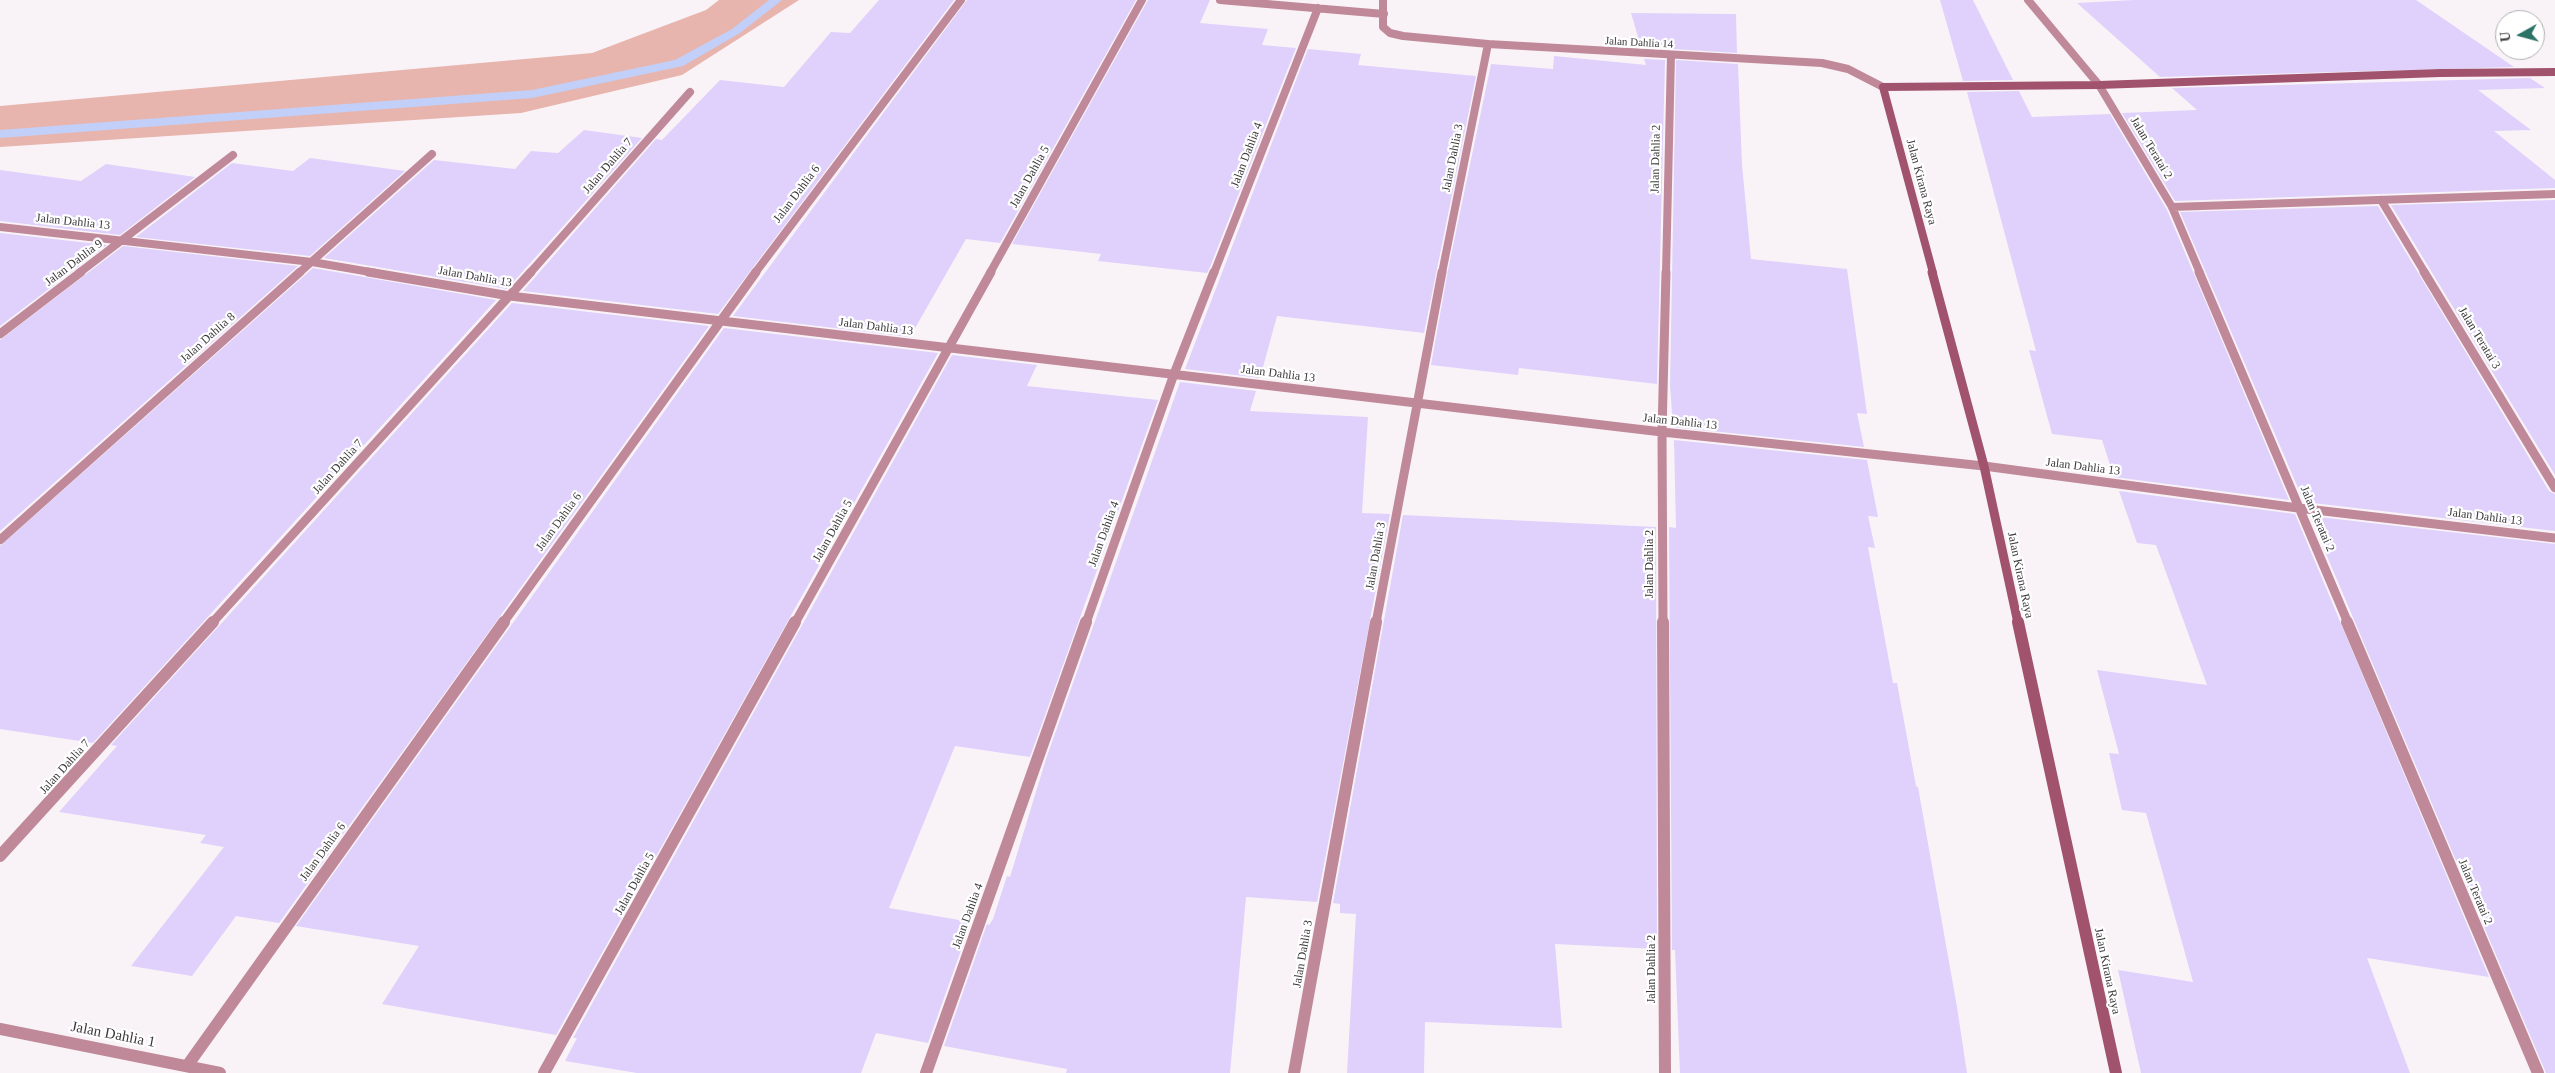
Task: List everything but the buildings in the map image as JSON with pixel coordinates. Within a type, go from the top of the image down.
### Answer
[{"type":"street","name":"Jalan Dahlia 6","points":[[187,1066],[719,321],[960,0]]},
{"type":"street","name":"Jalan Dahlia 5","points":[[544,1073],[950,348],[1142,0]]},
{"type":"street","points":[[1220,0],[1384,14],[1383,0]]},
{"type":"street","name":"Jalan Teratai 2","points":[[2028,0],[2099,85],[2172,206],[2538,1073]]},
{"type":"street","name":"Jalan Dahlia 4","points":[[926,1073],[1174,374],[1318,8]]},
{"type":"street","name":"Jalan Dahlia 14","points":[[1384,14],[1383,27],[1390,33],[1488,44],[1822,64],[1848,69],[1882,87]]},
{"type":"street","name":"Jalan Dahlia 3","points":[[1294,1073],[1416,403],[1488,44]]},
{"type":"street","name":"Jalan Dahlia 2","points":[[1665,1073],[1662,432],[1670,55]]},
{"type":"street","points":[[1882,87],[2099,85],[2440,73],[2555,72]]},
{"type":"street","name":"Jalan Kirana Raya","points":[[1882,87],[1984,466],[2116,1073]]},
{"type":"street","name":"Jalan Dahlia 7","points":[[0,856],[510,296],[690,92]]},
{"type":"street","name":"Jalan Dahlia 8","points":[[0,540],[432,154]]},
{"type":"street","name":"Jalan Dahlia 9","points":[[0,334],[233,155]]},
{"type":"street","points":[[2172,206],[2555,194]]},
{"type":"street","name":"Jalan Teratai 3","points":[[2381,200],[2555,488]]},
{"type":"street","name":"Jalan Dahlia 13","points":[[0,227],[312,262],[510,296],[1662,432],[1984,466],[2298,508],[2555,538]]},
{"type":"street","name":"Jalan Dahlia 1","points":[[0,1029],[220,1073]]},
{"type":"shaded area","points":[[719,0],[799,0],[682,75],[521,113],[0,147],[0,106],[592,53],[706,10]]},
{"type":"waterway","points":[[0,134],[532,94],[679,63],[736,31],[776,0]]}]
